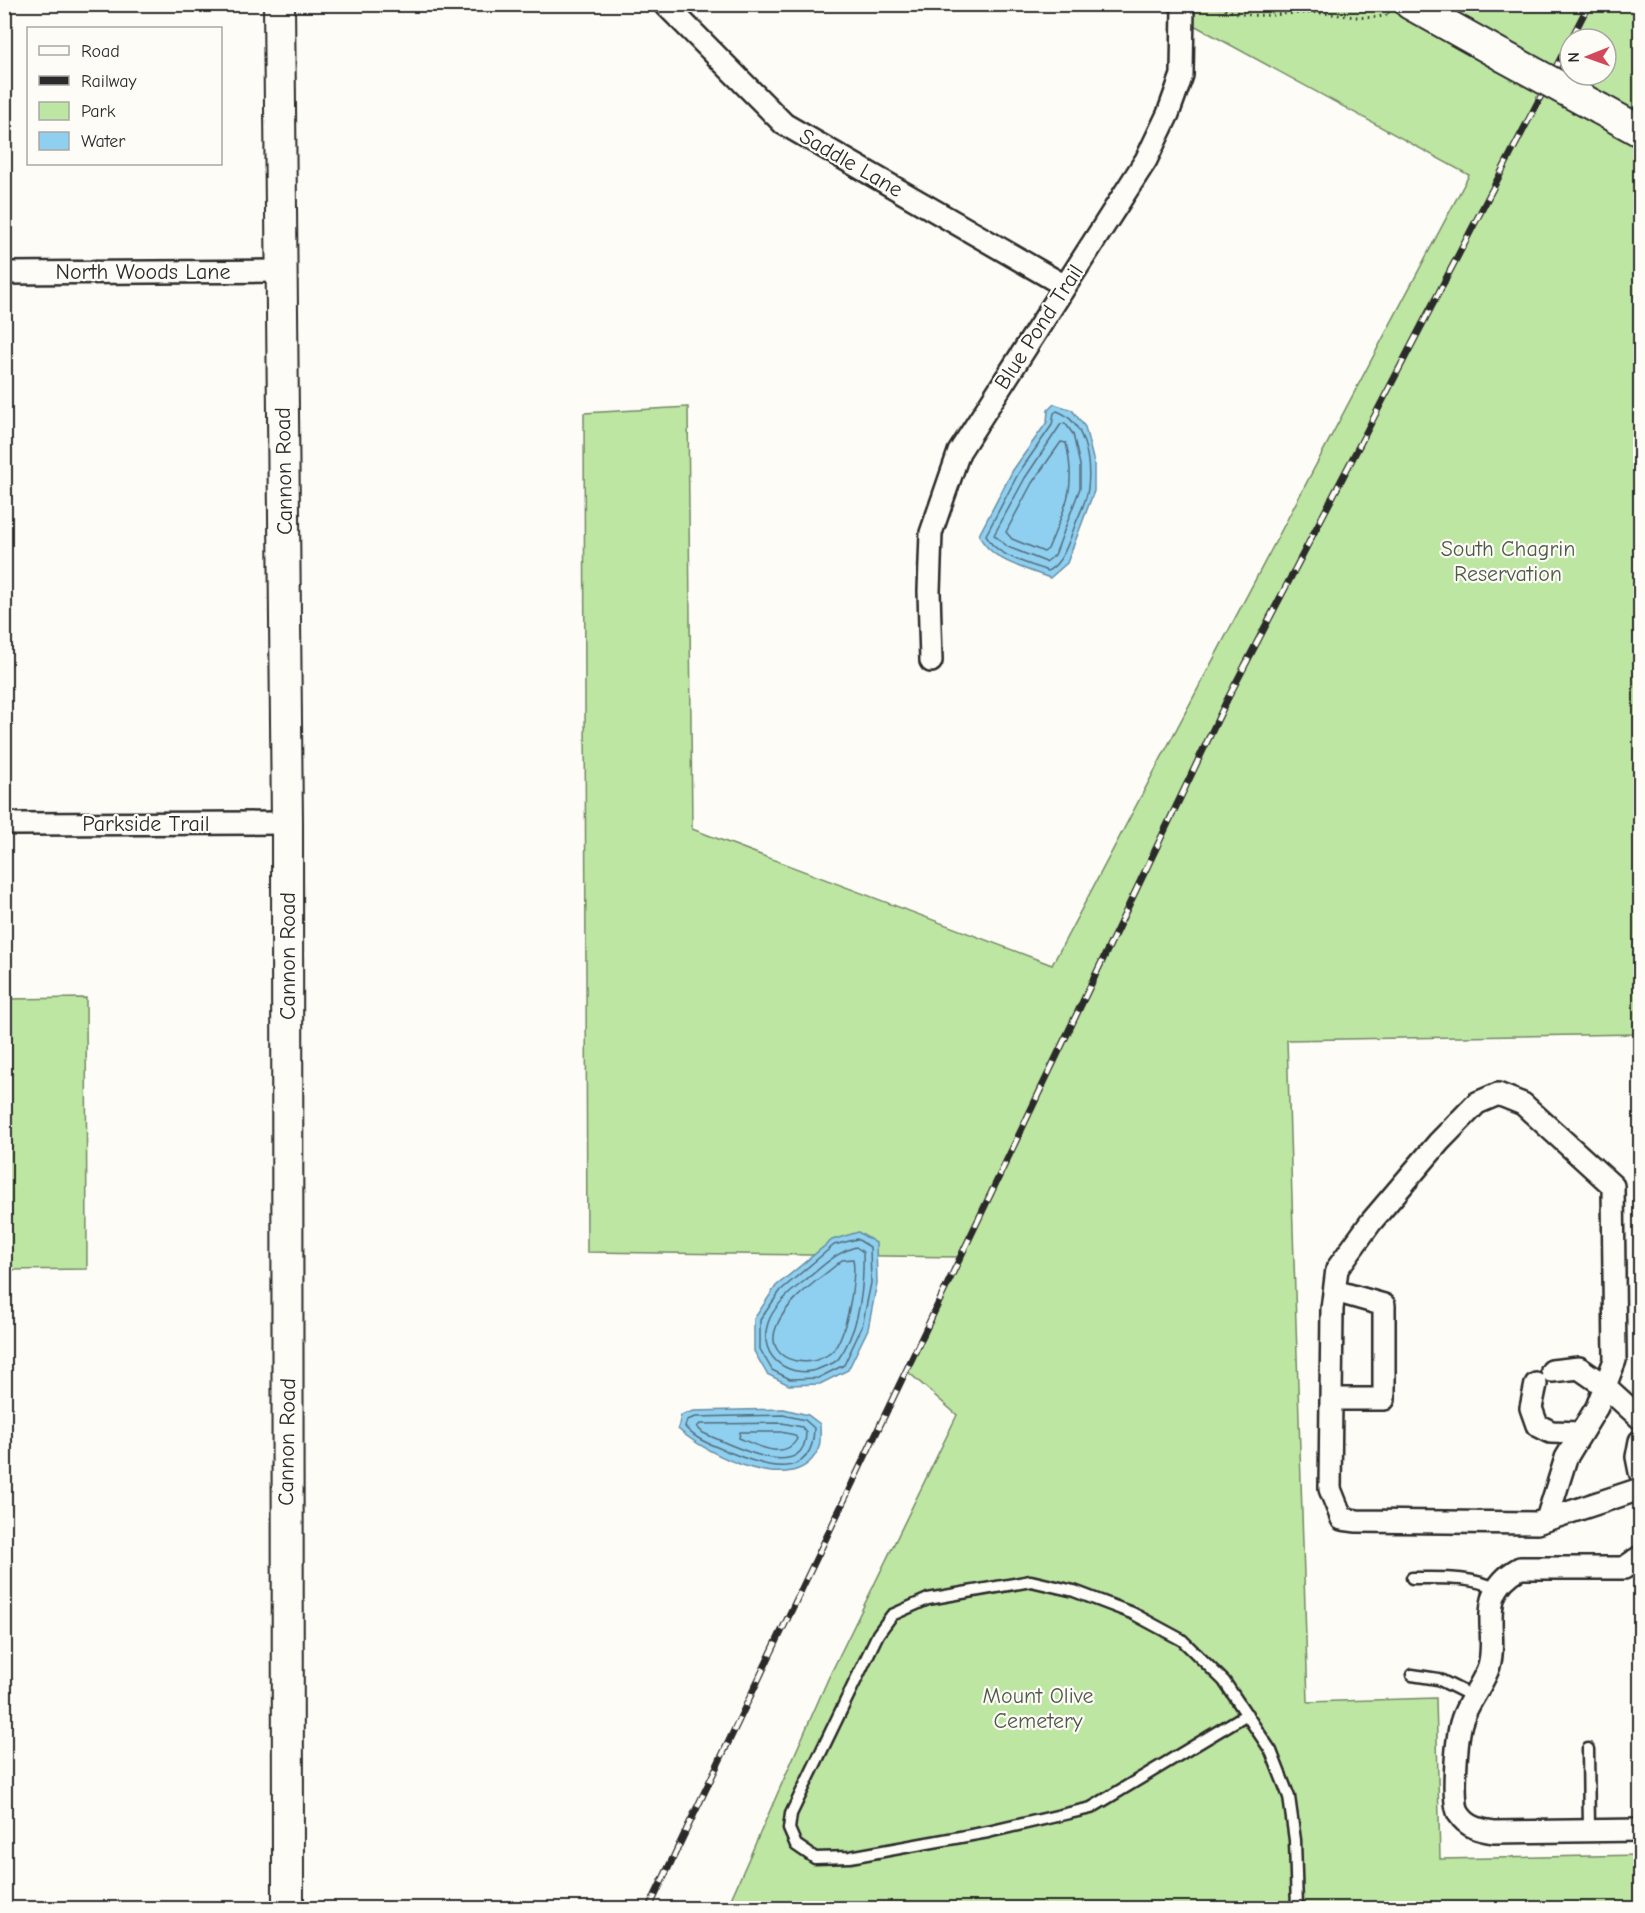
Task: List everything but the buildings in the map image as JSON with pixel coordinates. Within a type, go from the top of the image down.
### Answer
[{"type":"main road","name":"Cannon Road","points":[[279,4],[287,823],[288,1908]]},
{"type":"main road","points":[[1400,9],[1503,56],[1641,131]]},
{"type":"street","name":"Saddle Lane","points":[[665,4],[784,124],[1065,286]]},
{"type":"street","name":"Blue Pond Trail","points":[[931,661],[929,591],[931,533],[959,452],[1146,160],[1168,114],[1182,75],[1183,4]]},
{"type":"street","name":"North Woods Lane","points":[[4,273],[282,271]]},
{"type":"street","name":"Parkside Trail","points":[[4,821],[16,824],[287,823]]},
{"type":"street","points":[[1547,1520],[1566,1458],[1597,1407],[1615,1360],[1613,1186],[1523,1104],[1498,1094],[1477,1103],[1439,1142],[1371,1222],[1337,1269],[1331,1399],[1330,1489],[1342,1518],[1357,1521],[1526,1522],[1547,1520],[1641,1490]]},
{"type":"street","points":[[1331,1399],[1384,1399],[1384,1305],[1335,1291]]},
{"type":"street","points":[[1581,1433],[1551,1432],[1538,1425],[1532,1408],[1544,1377],[1580,1368],[1605,1386],[1641,1418]]},
{"type":"street","points":[[1641,1441],[1637,1457],[1641,1472]]},
{"type":"street","points":[[1641,1557],[1623,1568],[1520,1568],[1509,1574],[1492,1602],[1489,1665],[1462,1718],[1456,1746],[1457,1812],[1466,1822],[1478,1829],[1494,1832],[1641,1830]]},
{"type":"lane","points":[[1412,1578],[1465,1578],[1480,1581],[1498,1589]]},
{"type":"lane","points":[[1247,1714],[1091,1808],[988,1832],[850,1857],[815,1858],[796,1845],[789,1829],[791,1814],[878,1634],[892,1615],[928,1599],[1031,1581],[1074,1591],[1132,1612],[1182,1640],[1224,1681],[1247,1714],[1271,1751],[1289,1797],[1296,1840],[1297,1908]]},
{"type":"lane","points":[[1412,1675],[1438,1679],[1474,1697]]},
{"type":"lane","points":[[1588,1749],[1589,1829]]},
{"type":"path","points":[[1214,4],[1228,12],[1251,17],[1321,12],[1364,18],[1400,9]]},
{"type":"path","points":[[1372,4],[1400,9]]},
{"type":"green space","points":[[1157,5],[1640,5],[1640,1034],[1287,1040],[1308,1702],[1436,1698],[1440,1859],[1640,1855],[1640,1908],[727,1908],[828,1679],[957,1415],[906,1370],[960,1257],[587,1252],[584,413],[688,407],[692,829],[1052,965],[1469,175]]},
{"type":"green space","points":[[86,998],[87,1269],[5,1270],[5,999]]},
{"type":"water","points":[[1054,404],[1072,410],[1085,427],[1094,463],[1094,491],[1067,563],[1050,578],[1019,567],[1000,557],[984,544],[979,535],[1013,470],[1047,422],[1048,410]]},
{"type":"water","points":[[858,1232],[876,1243],[877,1283],[868,1329],[848,1370],[820,1384],[789,1385],[767,1374],[754,1351],[754,1319],[776,1286],[832,1240]]},
{"type":"water","points":[[784,1409],[808,1415],[820,1424],[819,1447],[808,1463],[792,1471],[773,1472],[730,1460],[709,1450],[678,1429],[681,1415],[694,1411]]},
{"type":"railway","points":[[1577,27],[1589,4]]},
{"type":"railway","points":[[649,1908],[1227,700],[1558,63]]},
{"type":"park label","name":"South Chagrin Reservation","points":[[1508,562]]},
{"type":"park label","name":"Mount Olive Cemetery","points":[[1038,1709]]}]
